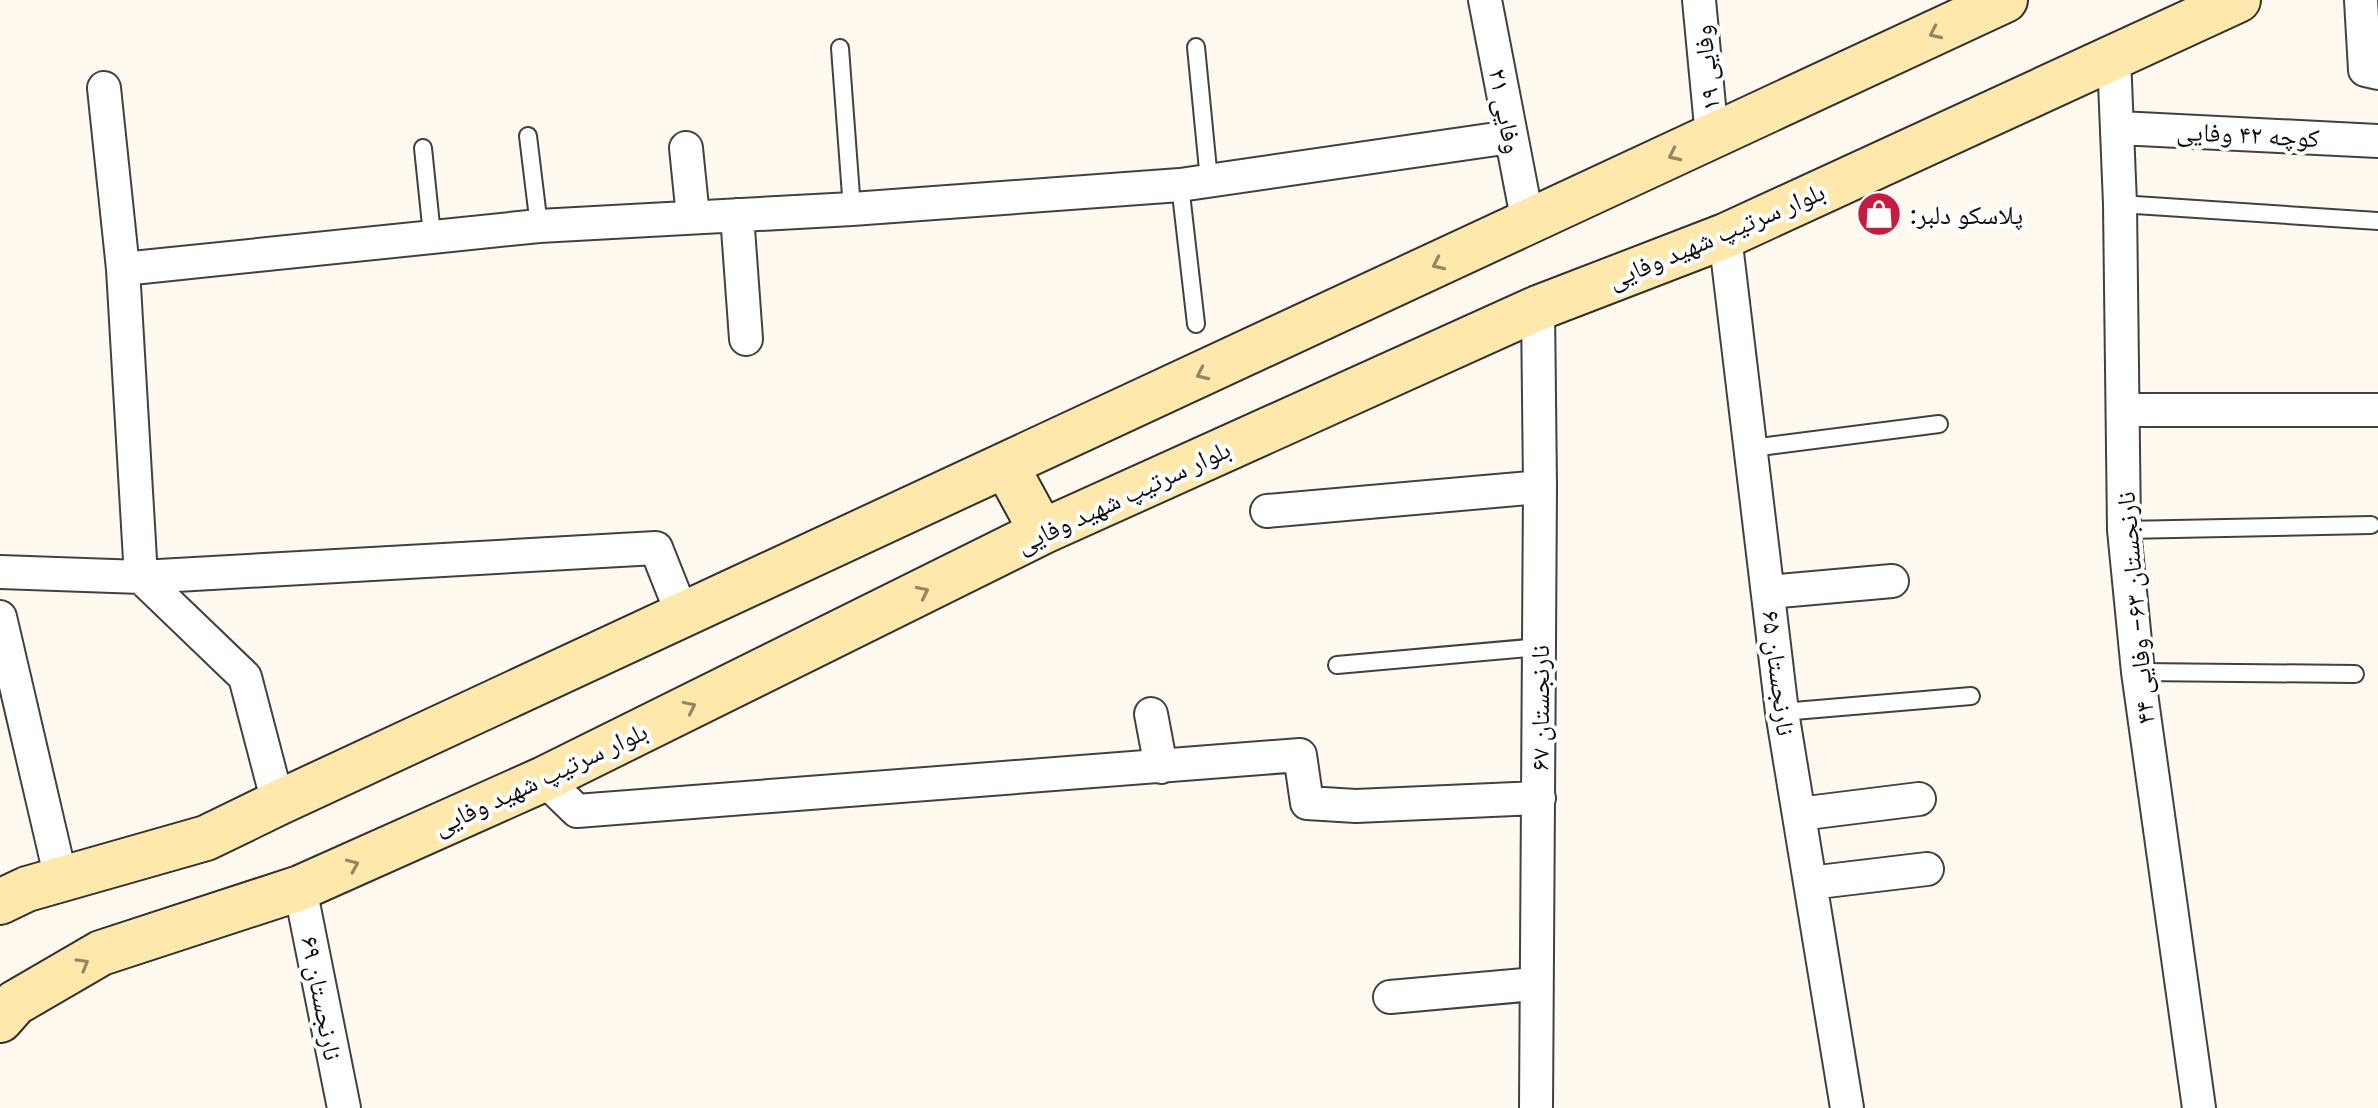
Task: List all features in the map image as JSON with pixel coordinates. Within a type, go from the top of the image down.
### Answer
[{"type":"main road","points":[[0,902],[27,889],[206,838],[2005,0]]},
{"type":"main road","name":"بلوار سرتیپ شهید وفایی","points":[[8,1011],[101,953],[300,888],[544,779],[1042,532],[1538,308],[1725,236],[2238,0]]},
{"type":"main road","points":[[1006,466],[1042,532]]},
{"type":"main road","points":[[0,1043],[8,1011]]},
{"type":"street","name":"وفایی ۲۱","points":[[1485,0],[1528,223]]},
{"type":"street","name":"وفایی ۱۹","points":[[1699,0],[1712,137]]},
{"type":"street","points":[[2361,0],[2365,70],[2378,73]]},
{"type":"street","name":"نارنجستان ۶۳- وفایی ۴۴","points":[[2114,57],[2119,128],[2124,530],[2138,672],[2199,1108]]},
{"type":"street","points":[[104,88],[123,269],[141,577],[245,677],[278,803]]},
{"type":"street","name":"کوچه ۴۲ وفایی","points":[[2119,128],[2378,141]]},
{"type":"street","points":[[123,269],[539,226],[852,209],[1194,183],[1510,137]]},
{"type":"street","points":[[686,148],[693,217]]},
{"type":"street","points":[[737,215],[746,339]]},
{"type":"street","name":"نارنجستان ۶۵","points":[[1725,236],[1782,712],[1847,1108]]},
{"type":"street","name":"نارنجستان ۶۷","points":[[1536,1108],[1540,487],[1538,308]]},
{"type":"street","points":[[2124,410],[2378,410]]},
{"type":"street","points":[[1267,511],[1540,487]]},
{"type":"street","points":[[0,572],[141,577],[656,548],[683,616]]},
{"type":"street","points":[[1768,592],[1892,581]]},
{"type":"street","points":[[0,617],[61,879]]},
{"type":"street","points":[[1151,714],[1161,767]]},
{"type":"street","points":[[544,779],[577,811],[1300,755],[1307,803],[1356,806],[1539,798]]},
{"type":"street","points":[[1799,814],[1919,799]]},
{"type":"street","points":[[1810,883],[1927,869]]},
{"type":"street","name":"نارنجستان ۶۹","points":[[300,888],[344,1108]]},
{"type":"street","points":[[1390,997],[1535,984]]},
{"type":"lane","points":[[1196,47],[1196,324]]},
{"type":"lane","points":[[840,48],[852,209]]},
{"type":"lane","points":[[528,136],[539,226]]},
{"type":"lane","points":[[423,148],[432,235]]},
{"type":"lane","points":[[2120,204],[2378,221]]},
{"type":"lane","points":[[1752,448],[1939,424]]},
{"type":"lane","points":[[2124,530],[2371,525]]},
{"type":"lane","points":[[1337,665],[1539,647]]},
{"type":"lane","points":[[2138,672],[2355,674]]},
{"type":"lane","points":[[1782,712],[1971,696]]},
{"type":"place","name":":پلاسکو دلبر","points":[[1879,214]]}]
